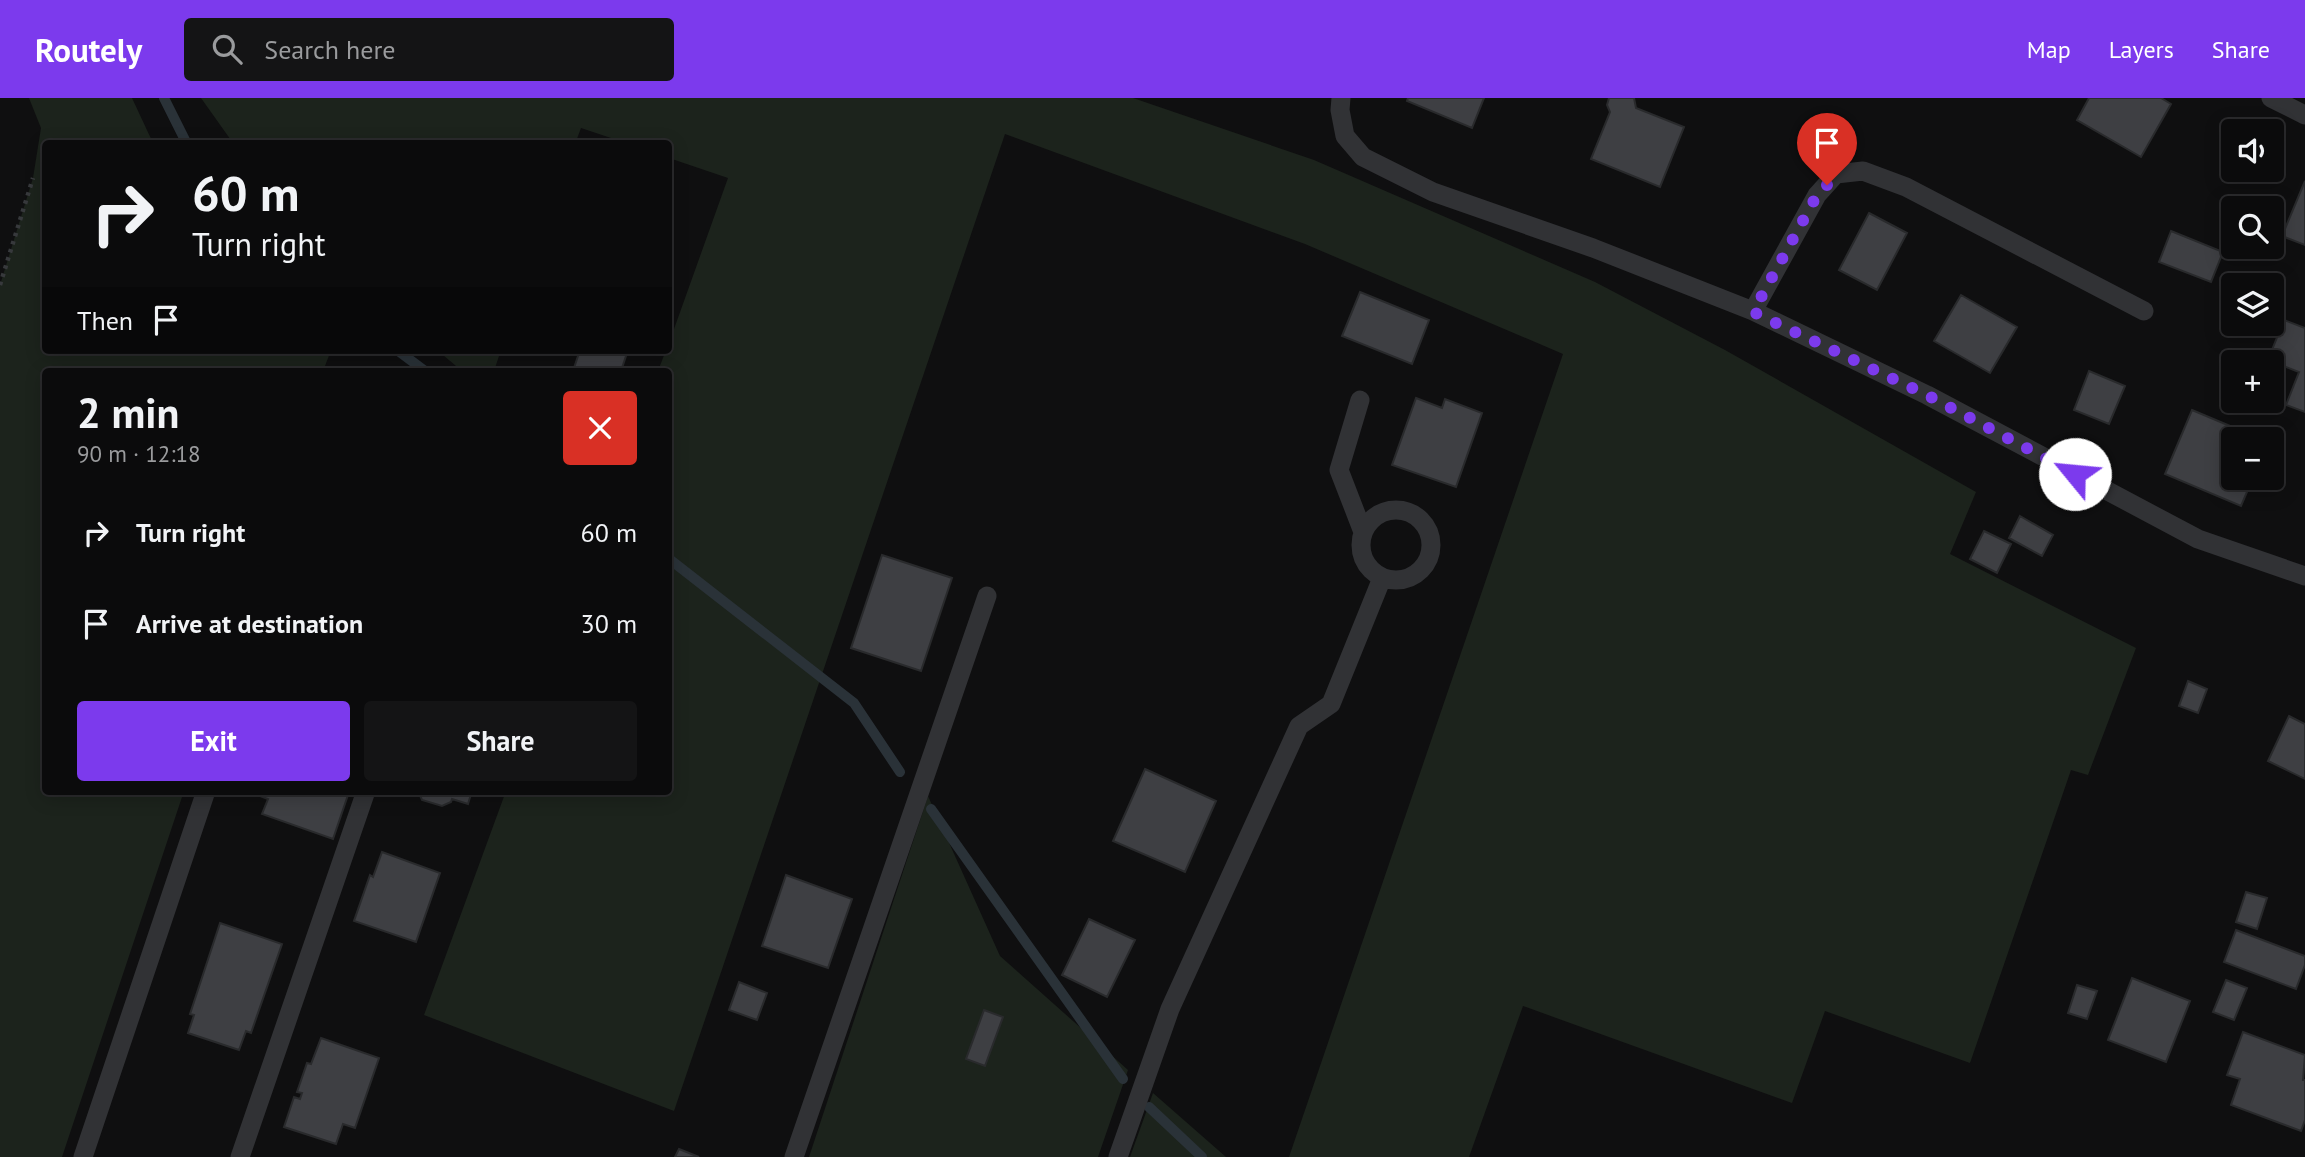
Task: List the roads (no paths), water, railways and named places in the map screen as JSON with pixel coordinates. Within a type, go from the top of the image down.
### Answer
[{"type":"lane","points":[[1341,98],[1340,110],[1345,136],[1363,157],[1433,192],[1593,248],[1753,312],[1927,395],[2199,539],[2305,576]]},
{"type":"lane","points":[[2271,98],[2305,115]]},
{"type":"lane","points":[[1753,312],[1817,195],[1836,174],[1863,171],[1906,187],[2144,311]]},
{"type":"lane","points":[[1360,400],[1339,470],[1363,532]]},
{"type":"lane","points":[[1382,513],[1409,513],[1420,520],[1428,531],[1431,545],[1428,558],[1421,570],[1409,578],[1382,578],[1371,571],[1363,559],[1363,532],[1371,521],[1382,513]]},
{"type":"lane","points":[[1118,1157],[1170,1009],[1287,750],[1299,726],[1331,704],[1382,578]]},
{"type":"lane","points":[[794,1157],[987,596]]},
{"type":"lane","points":[[83,1157],[205,795]]},
{"type":"lane","points":[[240,1157],[365,795]]},
{"type":"waterway","points":[[164,98],[185,140]]},
{"type":"waterway","points":[[402,354],[421,368]]},
{"type":"waterway","points":[[672,561],[854,703],[900,772]]},
{"type":"waterway","points":[[931,809],[1123,1079]]},
{"type":"waterway","points":[[1149,1107],[1202,1157]]}]
